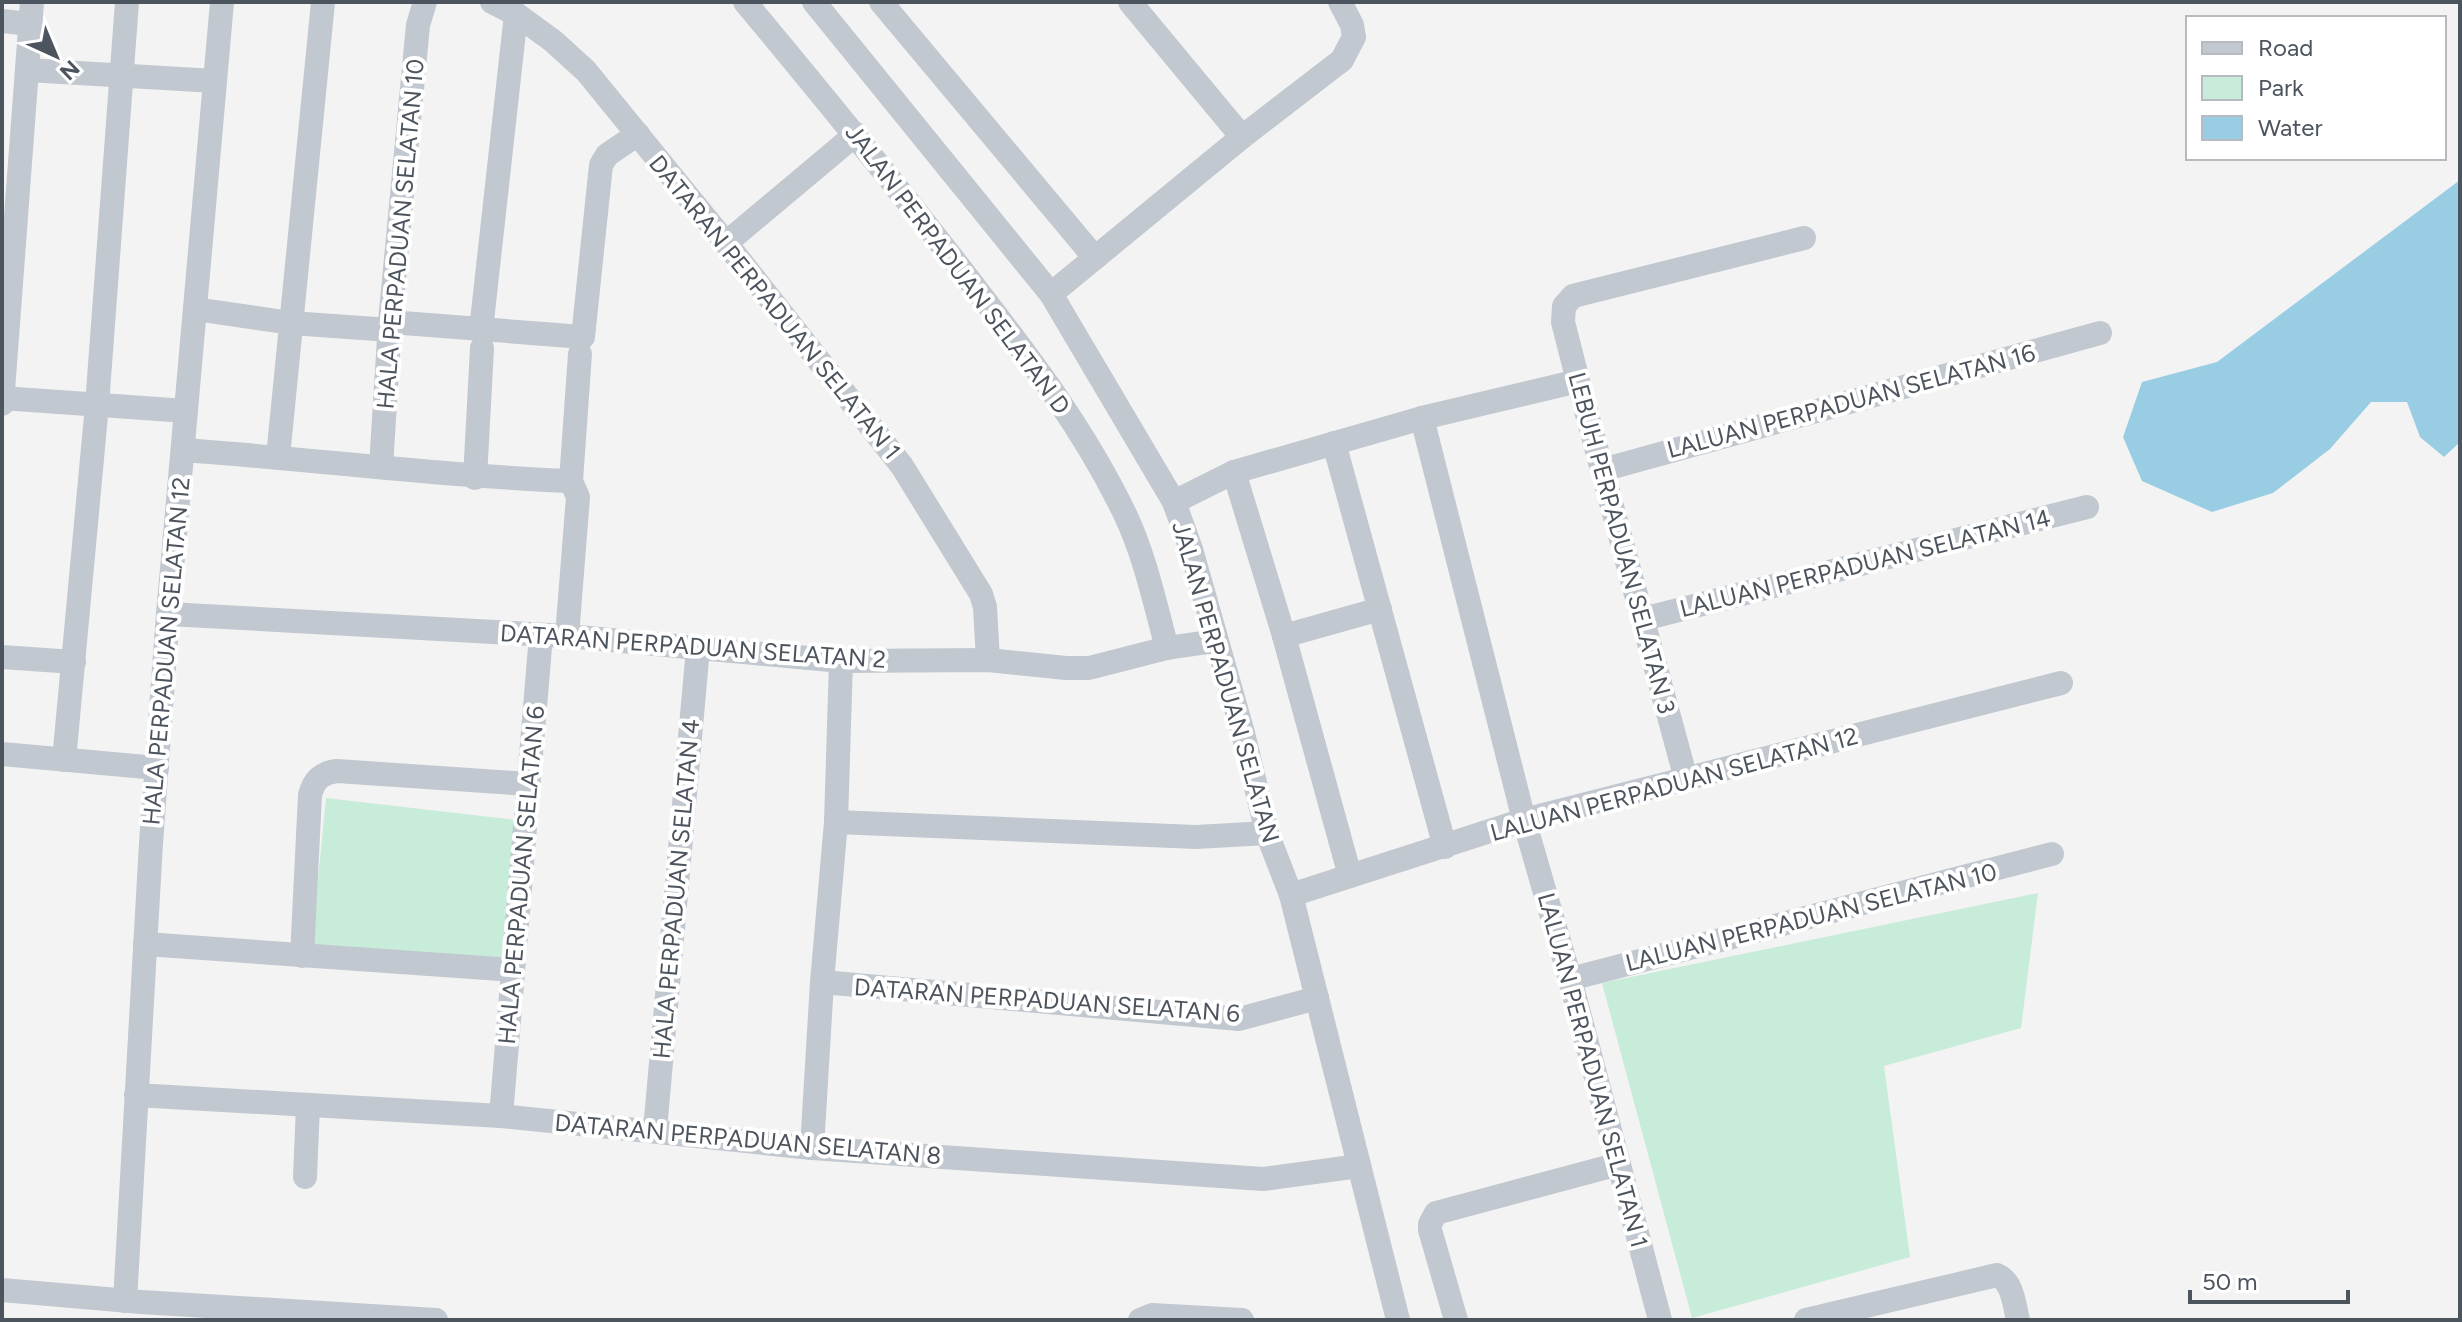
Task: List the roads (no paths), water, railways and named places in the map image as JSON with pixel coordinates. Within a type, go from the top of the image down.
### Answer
[{"type":"street","points":[[64,760],[97,405],[127,2]]},
{"type":"street","name":"HALA PERPADUAN SELATAN 12","points":[[125,1301],[168,614],[222,2]]},
{"type":"street","points":[[278,457],[323,2]]},
{"type":"street","name":"HALA PERPADUAN SELATAN 10","points":[[381,467],[390,326],[418,25],[425,2]]},
{"type":"street","name":"DATARAN PERPADUAN SELATAN 1","points":[[492,2],[516,14],[553,41],[586,71],[902,466],[981,594],[985,607],[988,660]]},
{"type":"street","name":"JALAN PERPADUAN SELATAN D","points":[[745,2],[856,134],[1053,388],[1127,516],[1167,648]]},
{"type":"street","name":"JALAN PERPADUAN SELATAN","points":[[814,2],[1051,294],[1174,502],[1191,549],[1243,733],[1267,833],[1291,895],[1398,1320]]},
{"type":"street","points":[[881,2],[1095,258]]},
{"type":"street","points":[[1130,2],[1242,137]]},
{"type":"street","points":[[1051,294],[1242,137],[1342,60],[1354,37],[1352,25],[1340,2]]},
{"type":"street","points":[[2,21],[32,13],[27,70],[13,110],[2,404]]},
{"type":"street","points":[[475,478],[482,339],[516,14]]},
{"type":"street","points":[[27,70],[215,81]]},
{"type":"street","points":[[567,636],[578,497],[571,481],[581,346],[601,165],[607,155],[638,134]]},
{"type":"street","points":[[726,243],[856,134]]},
{"type":"street","name":"LEBUH PERPADUAN SELATAN 3","points":[[1686,779],[1578,381],[1563,322],[1564,306],[1573,296],[1804,238]]},
{"type":"street","points":[[195,309],[291,323],[390,326],[482,339],[581,346]]},
{"type":"street","name":"LALUAN PERPADUAN SELATAN 16","points":[[1602,470],[2100,333]]},
{"type":"street","points":[[1174,502],[1234,472],[1422,418],[1578,381]]},
{"type":"street","points":[[2,398],[186,411]]},
{"type":"street","name":"LALUAN PERPADUAN SELATAN 1","points":[[1422,418],[1524,820],[1570,979],[1660,1320]]},
{"type":"street","points":[[1334,443],[1445,847]]},
{"type":"street","points":[[183,450],[475,478],[571,481]]},
{"type":"street","points":[[1234,472],[1284,636],[1350,876]]},
{"type":"street","name":"LALUAN PERPADUAN SELATAN 14","points":[[1643,619],[2087,507]]},
{"type":"street","points":[[1284,636],[1380,609]]},
{"type":"street","name":"DATARAN PERPADUAN SELATAN 2","points":[[168,614],[567,636],[841,661],[988,660],[1089,668],[1167,648],[1215,641]]},
{"type":"street","name":"HALA PERPADUAN SELATAN 6","points":[[501,1116],[541,635]]},
{"type":"street","name":"HALA PERPADUAN SELATAN 4","points":[[655,1130],[698,648]]},
{"type":"street","points":[[2,657],[74,662]]},
{"type":"street","points":[[812,1148],[836,822],[841,661]]},
{"type":"street","name":"LALUAN PERPADUAN SELATAN 12","points":[[1291,895],[1524,820],[2061,683]]},
{"type":"street","points":[[2,754],[157,768]]},
{"type":"street","points":[[302,956],[310,795],[318,777],[337,771],[528,784]]},
{"type":"street","points":[[836,822],[1196,837],[1267,833]]},
{"type":"street","name":"LALUAN PERPADUAN SELATAN 10","points":[[1570,979],[2052,854]]},
{"type":"street","points":[[145,944],[513,970]]},
{"type":"street","name":"DATARAN PERPADUAN SELATAN 6","points":[[822,982],[1239,1019],[1317,998]]},
{"type":"street","name":"DATARAN PERPADUAN SELATAN 8","points":[[136,1095],[501,1116],[812,1148],[1263,1179],[1359,1166]]},
{"type":"street","points":[[305,1177],[308,1105]]},
{"type":"street","points":[[1456,1320],[1430,1230],[1436,1213],[1619,1164]]},
{"type":"street","points":[[1806,1320],[1997,1275],[2007,1281],[2018,1320]]},
{"type":"street","points":[[2,1290],[125,1301],[436,1320]]},
{"type":"street","points":[[1140,1320],[1152,1315],[1242,1320]]},
{"type":"water","points":[[2460,180],[2460,442],[2444,457],[2420,437],[2407,402],[2371,402],[2330,449],[2273,493],[2212,512],[2142,481],[2123,437],[2142,382],[2217,362]]}]
